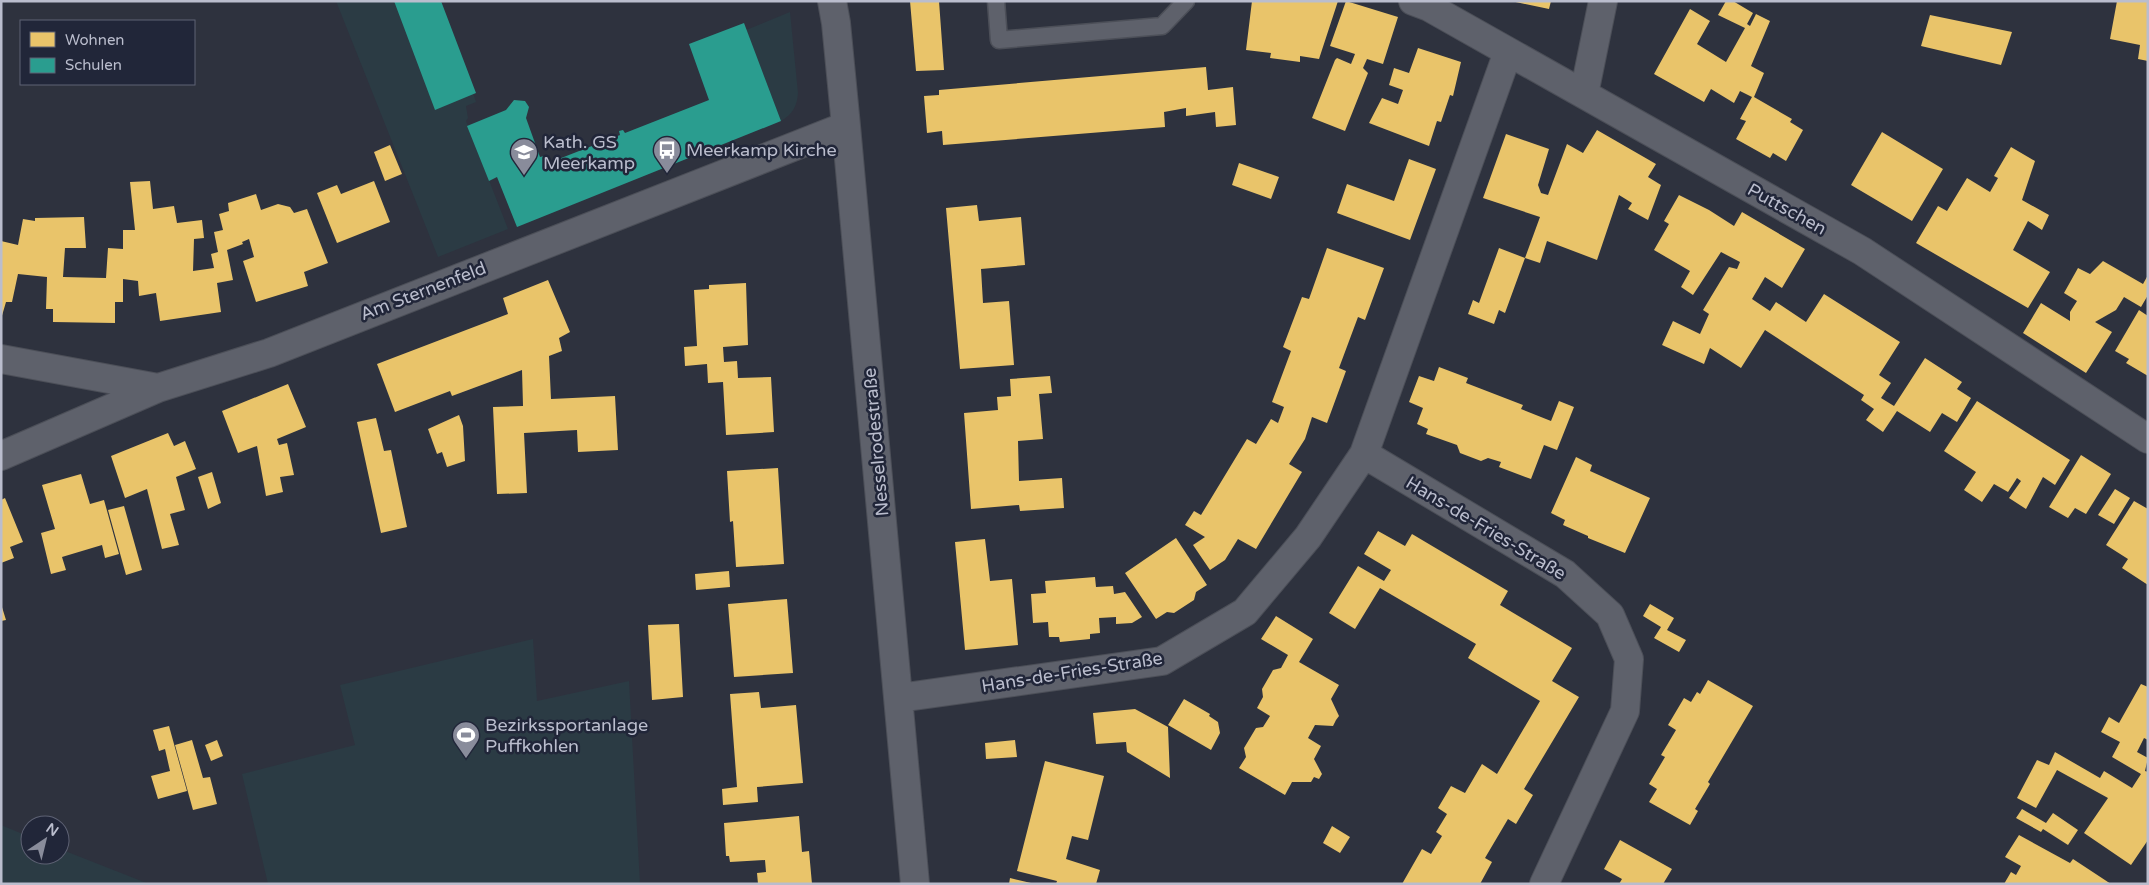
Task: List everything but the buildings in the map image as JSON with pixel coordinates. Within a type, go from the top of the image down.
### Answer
[{"type":"street","name":"Nesselrodestraße","points":[[832,1],[836,23],[846,126],[916,884]]},
{"type":"street","name":"Puttschen","points":[[1413,1],[1429,7],[1862,251],[2148,439]]},
{"type":"street","points":[[1584,94],[1603,1]]},
{"type":"street","name":"Hans-de-Fries-Straße","points":[[899,698],[1162,661],[1245,612],[1308,537],[1364,454],[1508,52]]},
{"type":"street","name":"Am Sternenfeld","points":[[1,456],[158,388],[269,353],[846,126]]},
{"type":"street","points":[[1,359],[158,388]]},
{"type":"street","name":"Hans-de-Fries-Straße","points":[[1364,454],[1565,574],[1610,615],[1629,659],[1625,711],[1544,884]]},
{"type":"lane","points":[[996,1],[999,40],[1162,26],[1186,1]]},
{"type":"shaded area","points":[[336,1],[394,1],[473,93],[476,102],[466,106],[468,118],[466,121],[508,229],[438,257]]},
{"type":"shaded area","points":[[790,12],[798,93],[794,109],[789,116],[781,121],[746,30]]},
{"type":"shaded area","name":"Bezirkssportanlage Puffkohlen","points":[[533,639],[537,701],[629,681],[640,884],[268,884],[242,774],[355,745],[340,685]]},
{"type":"shaded area","points":[[1,825],[20,833],[20,865],[70,865],[70,853],[149,884],[1,884]]},
{"type":"place","name":"Meerkamp Kirche","points":[[667,174]]},
{"type":"place","name":"Kath. GS Meerkamp","points":[[524,176]]},
{"type":"place","name":"Bezirkssportanlage Puffkohlen","points":[[466,759]]}]
